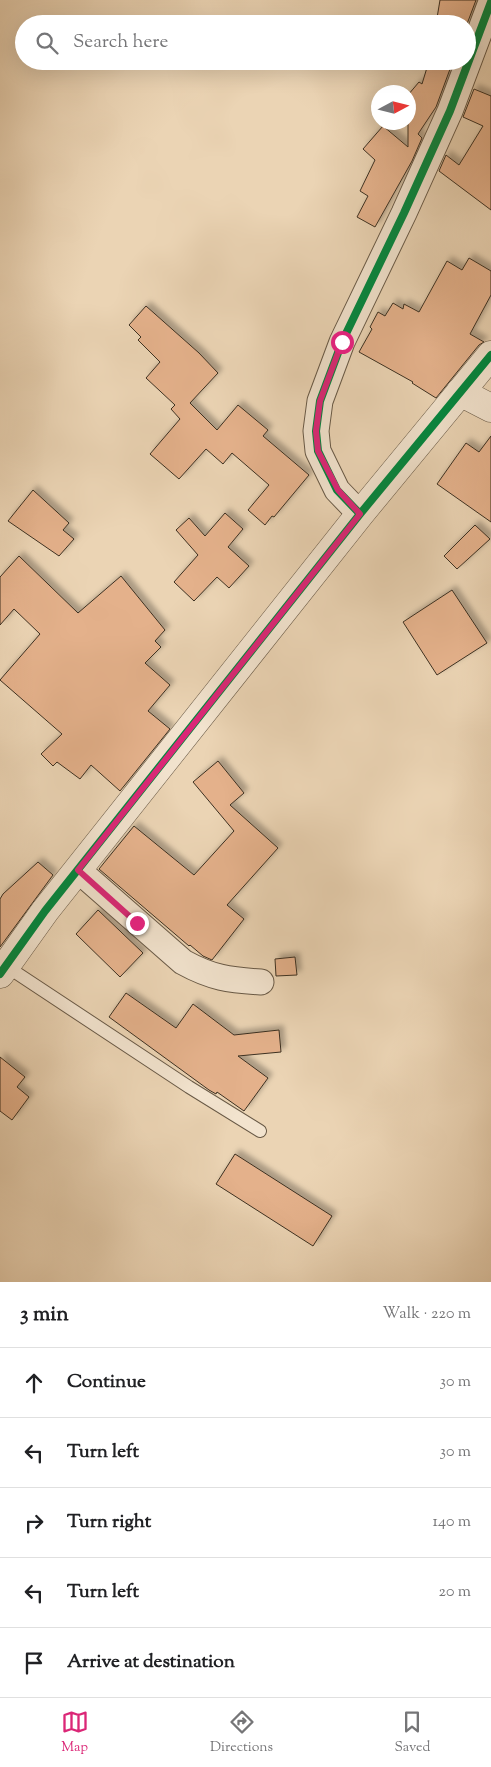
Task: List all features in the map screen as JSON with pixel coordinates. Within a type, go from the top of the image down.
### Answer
[{"type":"street","points":[[476,42],[491,2]]},
{"type":"street","points":[[360,514],[338,490],[318,451],[316,431],[320,401],[342,342],[404,213],[450,111],[465,70]]},
{"type":"street","points":[[3,970],[45,911],[360,514],[491,355]]},
{"type":"street","points":[[460,392],[491,408]]},
{"type":"street","points":[[78,870],[183,962],[203,973],[227,980],[261,982]]},
{"type":"lane","points":[[3,970],[188,1087],[260,1130]]},
{"type":"building","points":[[440,0],[476,0],[470,15],[438,15]]},
{"type":"building","points":[[426,70],[450,70],[436,107],[418,134],[422,138],[412,161],[375,227],[357,217],[368,196],[360,191],[375,160],[363,149],[380,130],[388,130],[408,147],[408,130],[416,130],[416,86],[419,82],[422,84]]},
{"type":"building","points":[[474,89],[491,96],[491,210],[439,171],[446,155],[459,165],[483,126],[463,117]]},
{"type":"building","points":[[469,258],[491,271],[491,295],[470,334],[484,342],[479,345],[436,398],[413,382],[359,352],[372,329],[370,327],[378,312],[385,316],[393,303],[403,309],[404,304],[419,312],[447,261],[462,270]]},
{"type":"building","points":[[146,306],[199,353],[218,373],[190,403],[217,430],[238,405],[268,430],[263,436],[309,475],[265,525],[248,510],[269,485],[232,453],[223,464],[206,449],[179,479],[150,454],[180,419],[171,409],[175,405],[146,378],[160,362],[138,340],[141,337],[129,325]]},
{"type":"building","points":[[491,436],[491,522],[437,484],[466,443],[479,452]]},
{"type":"building","points":[[33,490],[69,523],[63,530],[74,539],[59,556],[8,521]]},
{"type":"building","points":[[225,513],[243,529],[228,547],[249,566],[229,588],[217,577],[194,601],[174,582],[198,555],[176,530],[189,518],[205,536]]},
{"type":"building","points":[[475,525],[490,539],[457,569],[444,556]]},
{"type":"building","points":[[19,556],[78,613],[121,576],[165,630],[155,641],[161,647],[145,663],[170,685],[148,711],[170,729],[120,791],[91,765],[80,779],[57,762],[53,766],[41,754],[62,734],[0,680],[40,634],[14,609],[0,625],[0,577]]},
{"type":"building","points":[[452,590],[487,643],[437,675],[403,622]]},
{"type":"building","points":[[218,761],[244,793],[230,805],[278,848],[227,905],[244,919],[212,960],[189,946],[99,869],[134,826],[194,875],[234,831],[193,782]]},
{"type":"building","points":[[38,862],[53,875],[0,947],[0,899]]},
{"type":"building","points":[[98,910],[143,953],[120,977],[76,934]]},
{"type":"building","points":[[295,957],[297,975],[276,976],[275,959]]},
{"type":"building","points":[[126,993],[176,1028],[193,1004],[234,1035],[279,1030],[281,1052],[238,1056],[268,1078],[244,1111],[217,1092],[216,1094],[209,1090],[109,1017]]},
{"type":"building","points":[[0,1057],[25,1077],[17,1087],[29,1097],[12,1120],[0,1111]]},
{"type":"building","points":[[235,1154],[332,1216],[313,1246],[216,1184]]},
{"type":"cycle path","points":[[476,42],[491,2]]},
{"type":"cycle path","points":[[360,514],[337,490],[318,451],[316,431],[320,401],[342,342],[404,213],[450,111],[465,70]]},
{"type":"cycle path","points":[[0,974],[45,911],[360,514],[491,355]]},
{"type":"route","points":[[137,923],[78,870],[360,514],[338,490],[318,451],[316,431],[320,401],[342,342]]}]
